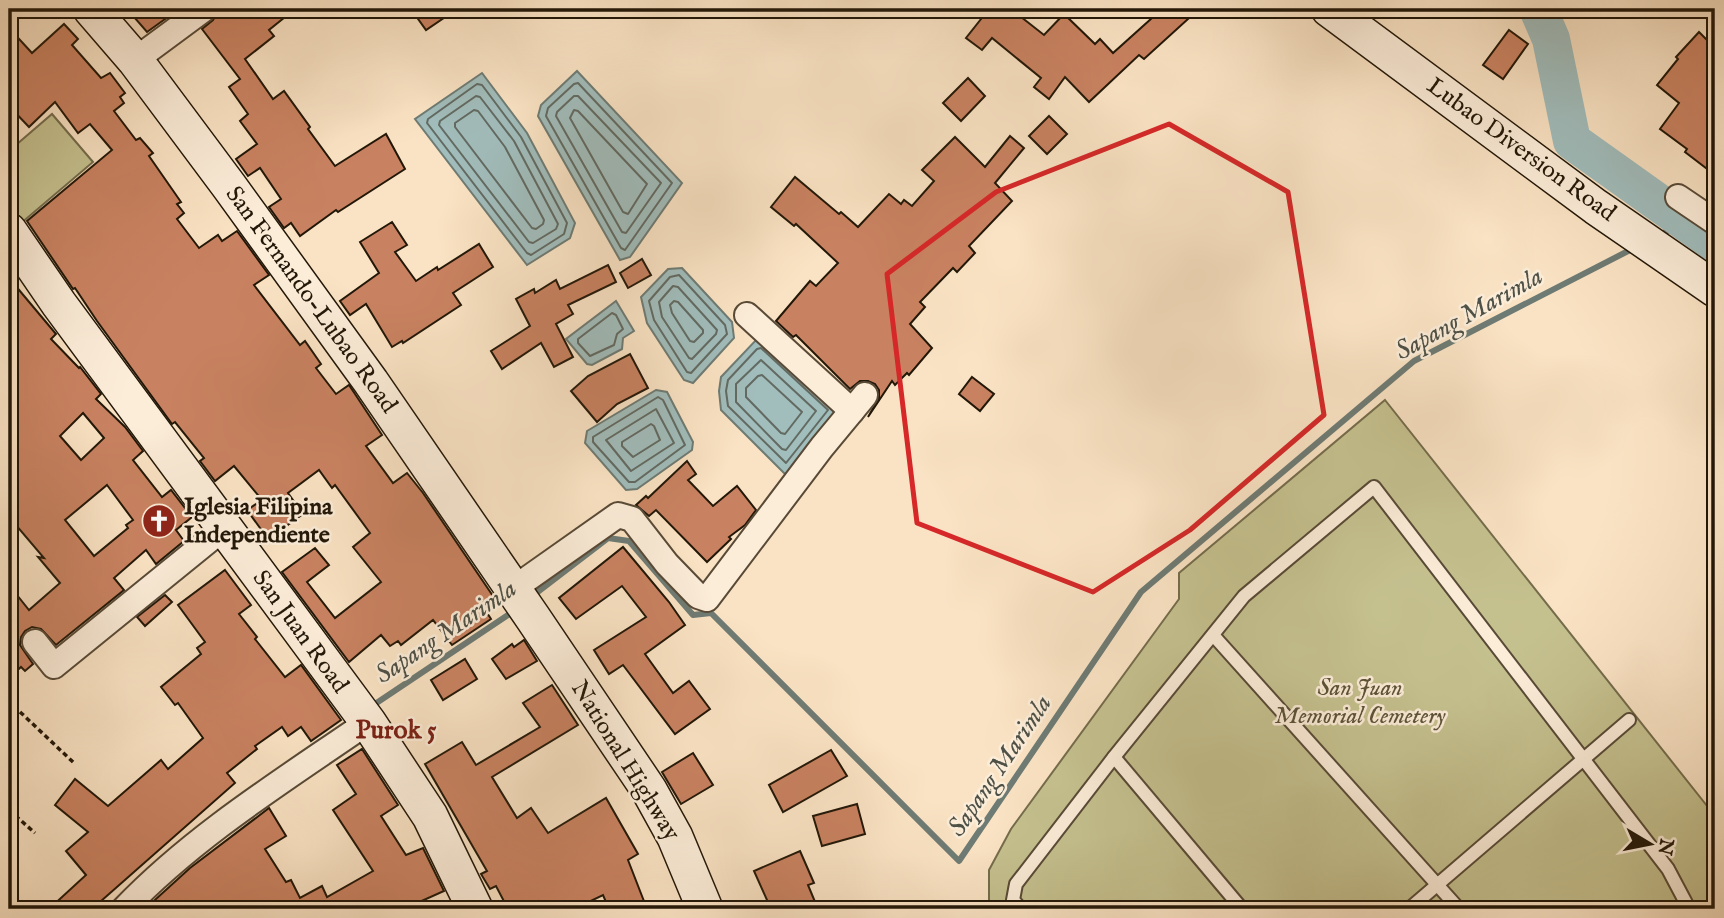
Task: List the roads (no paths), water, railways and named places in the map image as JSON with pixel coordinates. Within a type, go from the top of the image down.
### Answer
[{"type":"street","name":"San Fernando-Lubao Road","points":[[91,9],[135,60],[229,186],[371,382],[522,602]]},
{"type":"street","points":[[135,60],[204,9]]},
{"type":"street","name":"Lubao Diversion Road","points":[[1329,9],[1596,207],[1706,282]]},
{"type":"street","points":[[1678,197],[1715,222]]},
{"type":"street","name":"San Juan Road","points":[[9,231],[59,304],[368,722],[430,816],[475,909]]},
{"type":"street","points":[[522,602],[618,515],[632,519],[659,540],[698,596],[707,599],[858,403],[747,314]]},
{"type":"street","points":[[35,642],[54,666],[223,528]]},
{"type":"street","name":"National Highway","points":[[522,602],[649,790],[675,837],[705,909]]},
{"type":"street","points":[[124,909],[142,890],[232,816],[368,722]]},
{"type":"lane","points":[[1021,909],[1013,900],[1016,884],[1244,596],[1374,487],[1668,869],[1686,903],[1683,909]]},
{"type":"lane","points":[[1213,635],[1460,909]]},
{"type":"lane","points":[[1409,909],[1629,720]]},
{"type":"lane","points":[[1115,757],[1242,909]]},
{"type":"water","points":[[577,71],[682,183],[630,257],[620,260],[538,116],[541,105]]},
{"type":"water","points":[[482,73],[527,133],[575,223],[570,238],[527,265],[415,119]]},
{"type":"water","points":[[682,268],[732,322],[734,338],[693,383],[684,380],[647,323],[641,297],[668,269]]},
{"type":"water","points":[[616,301],[634,331],[623,338],[622,349],[592,365],[587,364],[566,339]]},
{"type":"water","points":[[756,340],[764,342],[836,406],[836,414],[786,475],[721,410],[721,377]]},
{"type":"water","points":[[656,390],[667,392],[693,442],[692,450],[637,489],[626,490],[585,443],[587,431]]},
{"type":"waterway","points":[[1538,9],[1551,39],[1572,141],[1715,243]]},
{"type":"waterway","name":"Sapang Marimla","points":[[1659,235],[1686,222]]},
{"type":"waterway","name":"Sapang Marimla","points":[[531,597],[608,538],[629,541],[693,615],[711,613],[959,861],[1141,592],[1414,361],[1634,248]]},
{"type":"waterway","name":"Sapang Marimla","points":[[369,708],[514,611]]},
{"type":"place","name":"Iglesia Filipina Independiente","points":[[159,521]]},
{"type":"district","name":"Purok 5","points":[[396,730]]},
{"type":"park label","name":"San Juan Memorial Cemetery","points":[[1360,702]]}]
